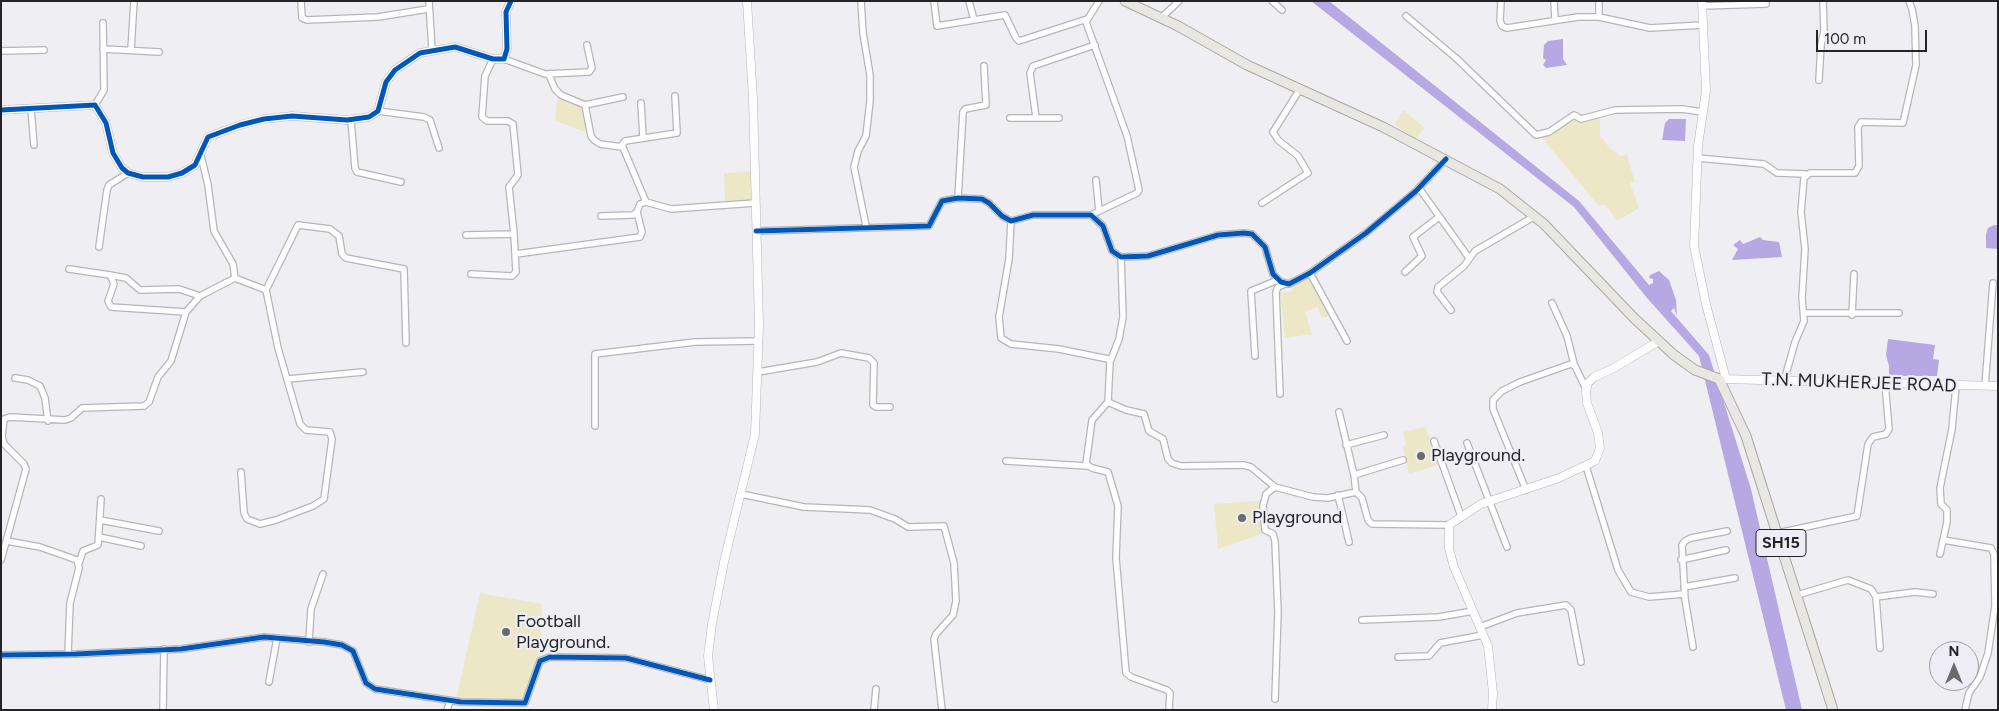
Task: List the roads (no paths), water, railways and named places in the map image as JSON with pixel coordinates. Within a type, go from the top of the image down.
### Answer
[{"type":"main road","points":[[1128,2],[1248,64],[1446,159],[1500,189],[1535,216],[1660,342],[1696,370],[1723,379]]},
{"type":"main road","name":"SH15","points":[[1723,379],[1746,436],[1833,710]]},
{"type":"street","points":[[131,50],[134,1]]},
{"type":"street","points":[[301,1],[302,18],[307,20],[378,17],[428,9]]},
{"type":"street","points":[[429,1],[432,50]]},
{"type":"street","points":[[714,710],[708,656],[712,624],[724,562],[755,434],[758,372],[756,203],[747,1]]},
{"type":"street","points":[[861,1],[863,33],[870,75],[870,101],[866,136],[858,151],[854,167],[866,226]]},
{"type":"street","points":[[934,1],[937,26],[1005,14],[1016,38],[1021,40],[1086,19],[1099,1]]},
{"type":"street","points":[[968,1],[974,20]]},
{"type":"street","points":[[1161,18],[1179,1]]},
{"type":"street","points":[[1272,1],[1282,10]]},
{"type":"street","points":[[1501,1],[1500,20],[1505,27],[1555,20],[1599,18],[1650,28],[1703,25]]},
{"type":"street","points":[[1554,1],[1555,20]]},
{"type":"street","points":[[1598,1],[1599,18]]},
{"type":"street","points":[[1819,80],[1821,45],[1824,31],[1823,1]]},
{"type":"street","points":[[1697,158],[1764,164],[1777,173],[1854,173],[1859,166],[1860,123],[1902,123],[1916,65],[1915,26],[1912,9],[1908,1]]},
{"type":"street","points":[[504,58],[507,48],[506,12],[509,2]]},
{"type":"street","points":[[1723,379],[1694,246],[1697,158],[1706,91],[1702,3],[1766,4]]},
{"type":"street","points":[[1406,16],[1463,64],[1536,135],[1549,132],[1574,115],[1581,119],[1615,110],[1682,109],[1702,112]]},
{"type":"street","points":[[756,231],[866,226],[929,226],[942,201],[958,198],[989,202],[1002,216],[1011,221],[1032,215],[1091,215],[1138,193],[1139,190],[1127,136],[1086,19]]},
{"type":"street","points":[[95,105],[104,90],[103,23]]},
{"type":"street","points":[[95,105],[106,123],[113,153],[122,168],[128,173],[143,177],[168,177],[182,173],[195,165],[201,156],[208,137],[264,119],[292,116],[351,120],[369,117],[378,111],[386,82],[395,70],[420,53],[455,47],[493,59],[504,58],[549,75],[591,71],[587,45]]},
{"type":"street","points":[[1036,118],[1030,73],[1032,66],[1095,46]]},
{"type":"street","points":[[103,49],[159,52]]},
{"type":"street","points":[[1,51],[44,50]]},
{"type":"street","points":[[471,274],[512,276],[516,272],[509,187],[518,175],[513,124],[508,121],[488,121],[482,117],[485,76],[493,59]]},
{"type":"street","points":[[958,198],[963,112],[965,108],[986,105],[984,66]]},
{"type":"street","points":[[549,75],[555,89],[561,95],[585,105],[623,97]]},
{"type":"street","points":[[1262,202],[1308,173],[1298,156],[1278,140],[1273,132],[1300,89]]},
{"type":"street","points":[[622,147],[626,141],[677,133],[675,96]]},
{"type":"street","points":[[640,103],[643,138]]},
{"type":"street","points":[[1,110],[95,105]]},
{"type":"street","points":[[585,105],[591,136],[594,140],[600,144],[622,147]]},
{"type":"street","points":[[31,109],[34,145]]},
{"type":"street","points":[[378,111],[424,117],[430,120],[439,148]]},
{"type":"street","points":[[1010,118],[1059,118]]},
{"type":"street","points":[[351,120],[354,168],[357,172],[401,182]]},
{"type":"street","points":[[622,147],[646,202]]},
{"type":"street","points":[[201,156],[208,184],[214,231],[233,264],[235,278]]},
{"type":"street","points":[[1280,394],[1276,292],[1278,286],[1293,284],[1366,234],[1419,188],[1446,159]]},
{"type":"street","points":[[99,247],[107,190],[109,185],[128,173]]},
{"type":"street","points":[[1784,381],[1795,342],[1802,328],[1804,313],[1802,298],[1805,243],[1801,212],[1806,174]]},
{"type":"street","points":[[1096,180],[1099,211]]},
{"type":"street","points":[[1419,188],[1469,258]]},
{"type":"street","points":[[516,254],[640,237],[642,232],[637,212],[640,204],[646,202],[671,209],[756,203]]},
{"type":"street","points":[[601,216],[632,215],[637,212]]},
{"type":"street","points":[[1091,215],[1103,226],[1112,251],[1121,257],[1148,256],[1218,235],[1244,233],[1258,238],[1265,248],[1270,266],[1278,280],[1285,284]]},
{"type":"street","points":[[1451,310],[1436,289],[1464,266],[1474,251],[1535,216]]},
{"type":"street","points":[[1405,272],[1422,256],[1412,237],[1439,217]]},
{"type":"street","points":[[1011,221],[1009,259],[999,317],[1001,338],[1011,344],[1059,350],[1110,362]]},
{"type":"street","points":[[240,472],[244,513],[253,523],[260,524],[276,520],[313,506],[324,499],[332,434],[326,430],[303,428],[278,348],[266,290],[298,225],[330,228],[338,236],[342,254],[346,258],[404,269],[406,343]]},
{"type":"street","points":[[466,234],[514,234]]},
{"type":"street","points":[[1087,466],[1086,459],[1092,420],[1108,402],[1110,362],[1119,339],[1123,318],[1121,257]]},
{"type":"street","points":[[69,269],[126,278],[140,290],[179,289],[200,296]]},
{"type":"street","points":[[1310,273],[1347,341]]},
{"type":"street","points":[[1852,315],[1854,274]]},
{"type":"street","points":[[110,275],[114,284],[108,301],[111,307],[186,312]]},
{"type":"street","points":[[1,560],[26,469],[24,464],[4,444],[2,437],[3,419],[10,417],[48,421],[71,418],[82,408],[144,406],[149,402],[158,377],[171,361],[186,312],[200,296],[235,278],[266,290]]},
{"type":"street","points":[[1255,356],[1251,292],[1278,280]]},
{"type":"street","points":[[1985,386],[1993,283]]},
{"type":"street","points":[[1339,412],[1354,475],[1356,492],[1362,498],[1368,520],[1372,524],[1449,525],[1461,516],[1491,500],[1526,490],[1586,466],[1595,461],[1600,448],[1598,433],[1587,403],[1586,389],[1574,364],[1567,336],[1552,303]]},
{"type":"street","points":[[1804,313],[1852,315],[1899,313]]},
{"type":"street","points":[[595,426],[595,354],[695,342],[758,342]]},
{"type":"street","points":[[1586,389],[1594,377],[1612,370],[1660,342]]},
{"type":"street","points":[[758,372],[817,362],[841,353],[869,358],[874,362],[873,405],[876,407],[890,407]]},
{"type":"street","points":[[1526,490],[1493,409],[1493,400],[1502,391],[1520,382],[1567,364],[1574,364]]},
{"type":"street","points":[[288,379],[362,372]]},
{"type":"street","points":[[14,378],[28,380],[40,386],[45,398],[48,421]]},
{"type":"street","name":"T.N. MUKHERJEE ROAD","points":[[1723,379],[1998,386]]},
{"type":"street","points":[[1778,533],[1857,516],[1868,444],[1873,437],[1886,434],[1890,429],[1885,383]]},
{"type":"street","points":[[1940,554],[1947,510],[1941,504],[1940,488],[1952,429],[1956,386]]},
{"type":"street","points":[[1108,402],[1126,410],[1144,414],[1149,431],[1163,438],[1168,459],[1172,464],[1181,466],[1243,465],[1251,467],[1275,487],[1313,497],[1338,496],[1356,492]]},
{"type":"street","points":[[1346,445],[1384,435]]},
{"type":"street","points":[[1434,441],[1461,516]]},
{"type":"street","points":[[1467,443],[1491,500],[1507,547]]},
{"type":"street","points":[[1354,475],[1403,460]]},
{"type":"street","points":[[1006,461],[1087,466],[1108,472],[1118,506],[1116,558],[1126,673],[1131,677],[1166,690],[1170,694],[1169,710]]},
{"type":"street","points":[[1586,466],[1618,570],[1631,592],[1649,597],[1684,594]]},
{"type":"street","points":[[1275,487],[1266,494],[1263,506],[1264,528],[1273,534],[1275,541],[1278,612],[1275,699]]},
{"type":"street","points":[[741,494],[804,507],[870,510],[895,519],[908,527],[944,526],[954,563],[956,601],[953,615],[936,634],[934,640],[942,710]]},
{"type":"street","points":[[1338,496],[1349,542]]},
{"type":"street","points":[[68,654],[70,603],[83,551],[98,545],[101,499]]},
{"type":"street","points":[[100,520],[159,531]]},
{"type":"street","points":[[1449,525],[1448,549],[1488,646],[1492,710]]},
{"type":"street","points":[[1693,647],[1684,594],[1681,560],[1682,546],[1685,541],[1727,531]]},
{"type":"street","points":[[99,537],[141,546]]},
{"type":"street","points":[[1943,540],[1991,548],[1994,554],[1995,606],[1988,653],[1980,677],[1969,693],[1965,710]]},
{"type":"street","points":[[7,541],[55,552],[71,557],[79,563]]},
{"type":"street","points":[[1681,560],[1726,550]]},
{"type":"street","points":[[309,642],[310,609],[323,574]]},
{"type":"street","points":[[1684,587],[1735,578]]},
{"type":"street","points":[[1797,595],[1848,580],[1871,589],[1876,598],[1880,648]]},
{"type":"street","points":[[1876,598],[1915,592],[1933,594]]},
{"type":"street","points":[[1480,626],[1518,614],[1566,605],[1571,610],[1581,662]]},
{"type":"street","points":[[1362,620],[1439,617],[1473,611]]},
{"type":"street","points":[[1398,657],[1428,656],[1440,643],[1483,635]]},
{"type":"street","points":[[1,655],[181,649],[264,636],[342,645],[353,651],[366,683],[374,689],[450,701],[524,703],[540,660],[550,657],[626,658],[710,680]]},
{"type":"street","points":[[270,682],[277,638]]},
{"type":"street","points":[[163,710],[164,649]]},
{"type":"street","points":[[874,710],[876,689]]},
{"type":"street","points":[[447,710],[450,701]]},
{"type":"place","name":"Playground.","points":[[1421,456]]},
{"type":"place","name":"Playground","points":[[1242,518]]},
{"type":"place","name":"Football Playground.","points":[[506,632]]}]
